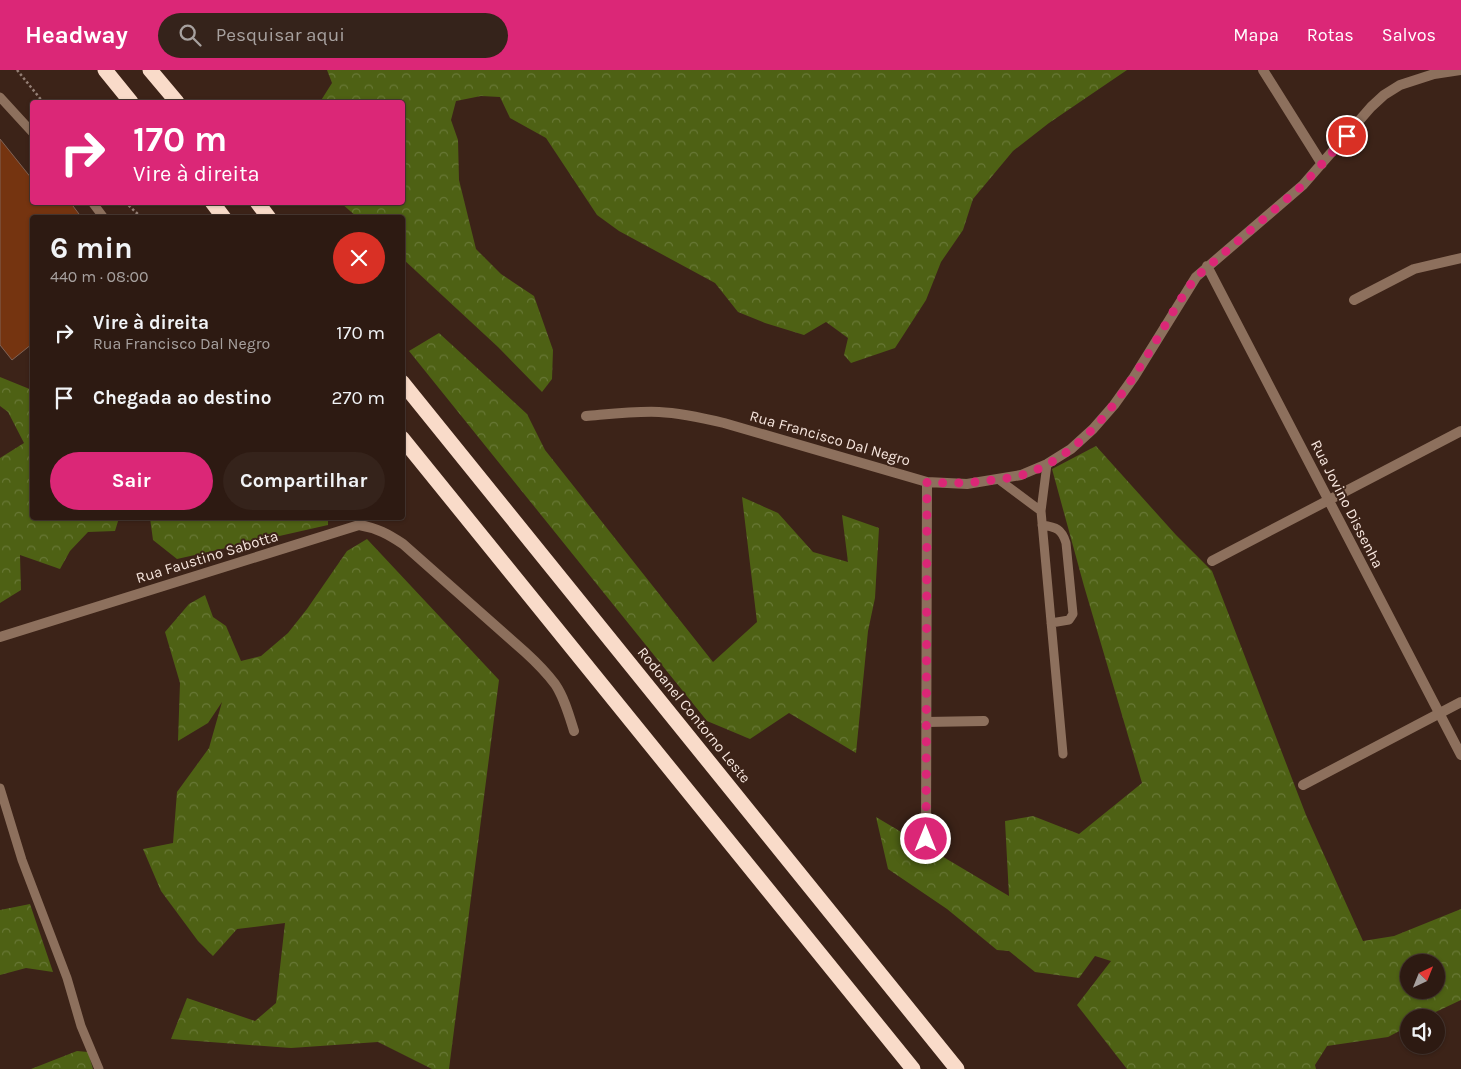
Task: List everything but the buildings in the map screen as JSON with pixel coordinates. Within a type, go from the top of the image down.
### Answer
[{"type":"highway","points":[[105,70],[129,100]]},
{"type":"highway","points":[[150,70],[174,100]]},
{"type":"highway","points":[[259,205],[268,215]]},
{"type":"highway","name":"Rodoanel Contorno Leste","points":[[405,386],[958,1069]]},
{"type":"highway","points":[[405,442],[914,1069]]},
{"type":"street","points":[[1263,70],[1322,164]]},
{"type":"street","name":"Rua Francisco Dal Negro","points":[[586,416],[630,412],[659,412],[691,416],[724,423],[927,482],[967,484],[1021,476],[1047,464],[1093,429],[1114,405],[1134,377],[1186,290],[1196,277],[1303,185],[1371,107],[1384,95],[1400,85],[1434,72],[1461,70]]},
{"type":"street","points":[[1354,300],[1414,269],[1461,258]]},
{"type":"street","name":"Rua Jovino Dissenha","points":[[1207,266],[1461,755]]},
{"type":"street","points":[[1212,561],[1461,431]]},
{"type":"street","points":[[926,839],[927,482]]},
{"type":"street","name":"Rua Faustino Sabotta","points":[[0,637],[359,521],[389,534],[403,544],[545,671],[556,685],[574,731]]},
{"type":"street","points":[[1303,785],[1461,702]]},
{"type":"street","points":[[926,722],[984,721]]},
{"type":"lane","points":[[0,97],[30,130]]},
{"type":"lane","points":[[1047,464],[1041,511],[1063,754]]},
{"type":"lane","points":[[998,479],[1041,511]]},
{"type":"lane","points":[[1042,525],[1056,527],[1063,533],[1066,544],[1073,614],[1068,620],[1051,623]]},
{"type":"lane","points":[[0,788],[22,860],[99,1069]]},
{"type":"path","points":[[17,70],[41,100]]},
{"type":"path","points":[[128,205],[139,215]]},
{"type":"green space","points":[[327,70],[1127,70],[1049,123],[1013,151],[973,199],[963,230],[941,262],[926,300],[895,348],[851,363],[844,355],[848,338],[826,322],[804,335],[765,323],[738,312],[715,283],[619,231],[597,215],[546,138],[510,118],[500,97],[481,96],[456,101],[451,120],[458,140],[459,180],[476,249],[501,274],[534,296],[553,350],[552,379],[542,392],[498,347],[405,261],[405,215],[355,215],[343,205],[405,205],[405,100],[321,100],[332,83]]},
{"type":"green space","points":[[439,333],[527,414],[545,450],[713,662],[757,622],[742,497],[778,513],[813,552],[848,562],[842,515],[879,528],[875,598],[868,631],[856,753],[789,713],[750,739],[707,721],[409,351]]},
{"type":"green space","points":[[0,377],[30,389],[30,520],[118,520],[115,531],[88,532],[70,551],[60,569],[20,555],[21,590],[0,603],[0,458],[24,443],[8,412],[0,406]]},
{"type":"green space","points":[[1096,446],[1176,535],[1212,571],[1306,815],[1363,941],[1394,936],[1461,909],[1461,1000],[1442,1009],[1400,1009],[1400,1031],[1388,1037],[1327,1046],[1315,1065],[1316,1069],[1127,1069],[1077,1005],[1111,961],[1095,956],[1079,978],[1035,972],[1009,951],[997,950],[947,909],[888,869],[876,817],[1009,896],[1005,821],[1033,816],[1079,834],[1142,783],[1052,469]]},
{"type":"green space","points":[[150,520],[328,520],[328,525],[177,559],[153,540]]},
{"type":"green space","points":[[367,539],[499,680],[449,1069],[432,1069],[378,1042],[291,1048],[171,1039],[187,998],[255,1021],[276,1003],[285,923],[237,929],[213,956],[198,941],[161,891],[143,849],[173,843],[177,792],[209,748],[222,702],[208,723],[178,741],[180,683],[165,632],[189,604],[205,595],[213,617],[226,626],[241,661],[261,656],[288,633],[347,551]]},
{"type":"green space","points":[[30,904],[53,972],[26,968],[0,975],[0,910]]},
{"type":"green space","points":[[77,1051],[88,1052],[93,1069],[31,1069]]},
{"type":"route","points":[[926,839],[927,482],[967,484],[1021,476],[1047,464],[1071,449],[1093,429],[1114,405],[1134,377],[1186,290],[1196,277],[1303,185],[1347,136]]}]
